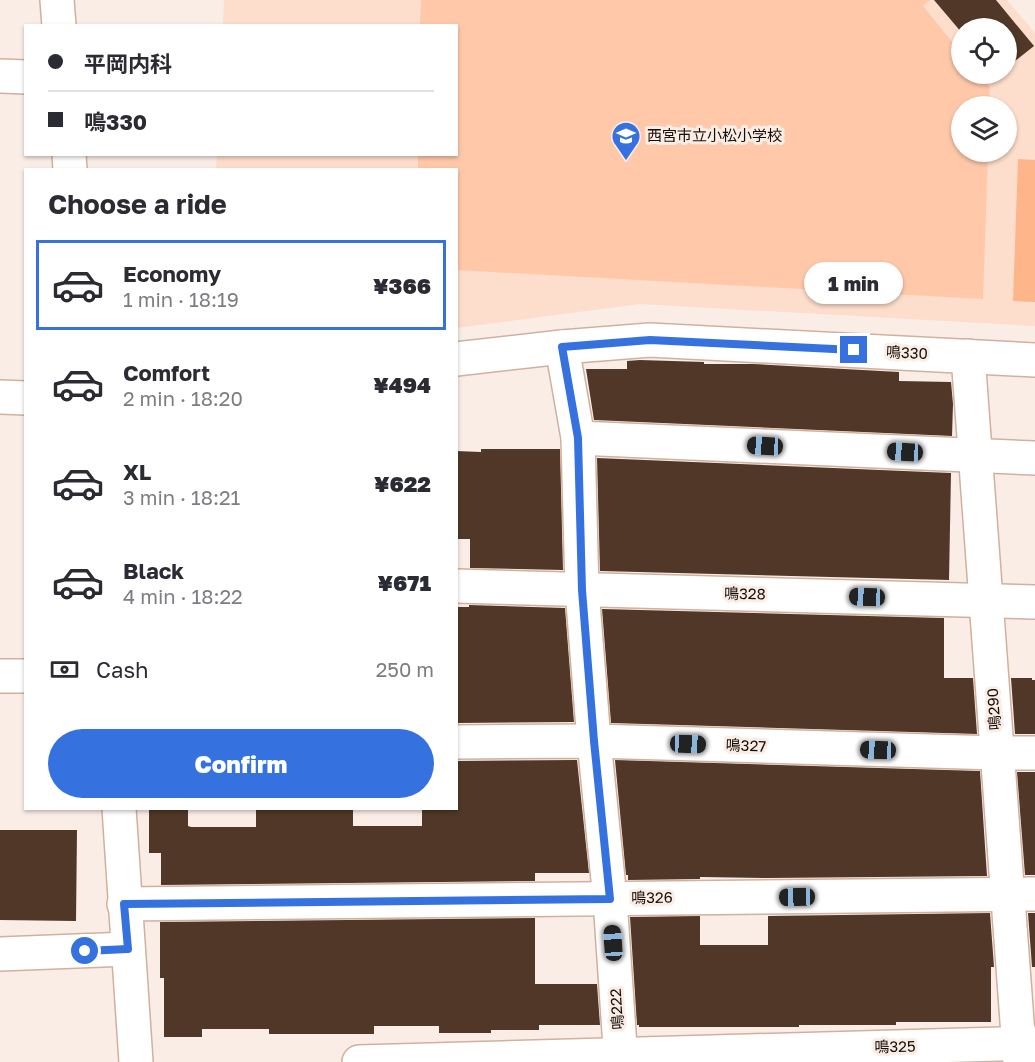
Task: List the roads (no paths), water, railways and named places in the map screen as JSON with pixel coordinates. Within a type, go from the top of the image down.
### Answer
[{"type":"street","points":[[57,0],[58,24]]},
{"type":"street","points":[[0,76],[24,77]]},
{"type":"street","name":"鳴330","points":[[458,359],[650,340],[1035,360]]},
{"type":"street","name":"鳴222","points":[[562,347],[578,438],[582,590],[610,899],[620,1058]]},
{"type":"street","name":"鳴290","points":[[968,356],[997,753],[1021,894],[1024,1050]]},
{"type":"street","points":[[0,397],[24,398]]},
{"type":"street","points":[[578,438],[1035,458]]},
{"type":"street","name":"鳴328","points":[[458,586],[1035,602]]},
{"type":"street","points":[[0,676],[24,676]]},
{"type":"street","name":"鳴327","points":[[458,742],[594,741],[1035,753]]},
{"type":"street","points":[[119,810],[136,1062]]},
{"type":"street","name":"鳴326","points":[[124,904],[1021,894]]},
{"type":"street","points":[[0,954],[128,949]]},
{"type":"street","name":"鳴325","points":[[359,1062],[1024,1050]]},
{"type":"place","name":"西宮市立小松小学校","points":[[626,162]]}]
